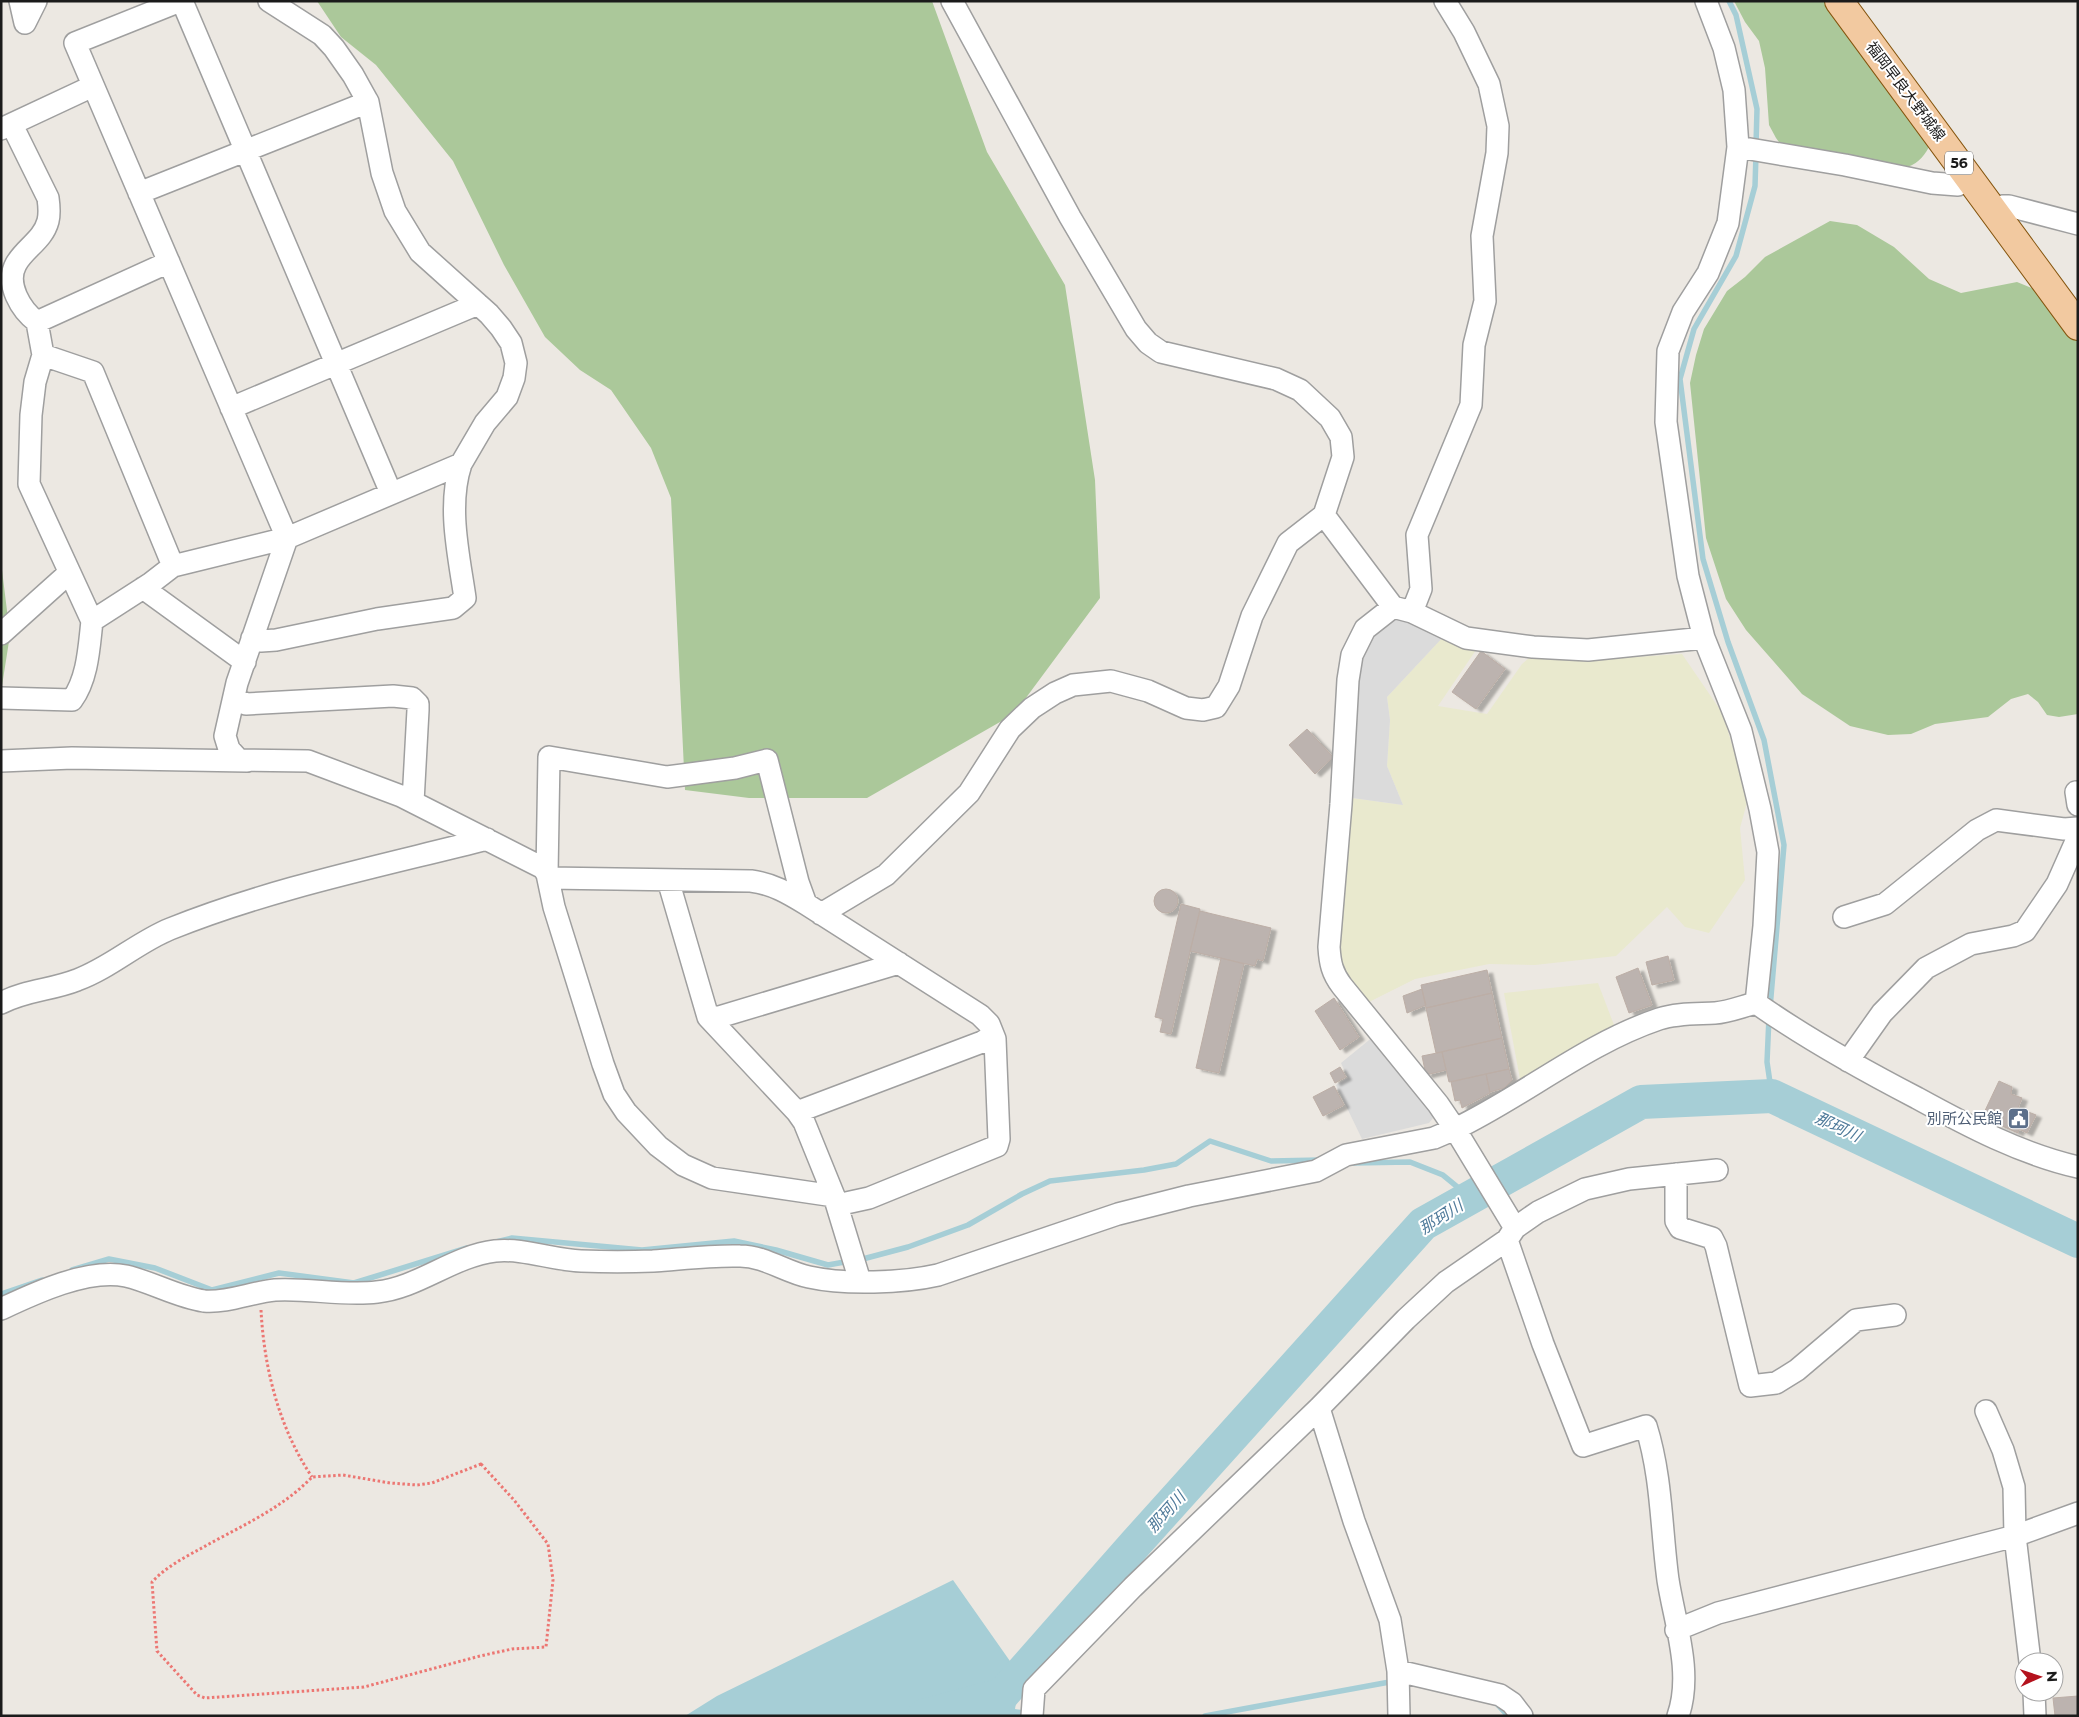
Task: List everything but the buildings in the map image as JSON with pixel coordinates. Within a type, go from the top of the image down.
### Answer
[{"type":"main road","name":"福岡早良大野城線","points":[[1839,1],[2078,326]]},
{"type":"street","points":[[20,1],[25,23],[36,1]]},
{"type":"street","points":[[247,760],[239,760],[226,743],[225,736],[244,662],[287,538],[74,44],[181,1],[392,494]]},
{"type":"street","points":[[252,638],[261,641],[276,640],[386,618],[453,608],[463,602],[466,598],[459,551],[454,487],[461,464],[486,424],[506,397],[514,378],[516,363],[511,343],[501,328],[478,304],[420,252],[395,212],[382,173],[368,102],[353,75],[328,41],[304,22],[269,1]]},
{"type":"street","points":[[814,909],[886,875],[969,793],[1010,728],[1032,708],[1055,694],[1073,685],[1111,681],[1148,691],[1186,708],[1203,710],[1216,707],[1229,686],[1252,616],[1288,542],[1324,515],[1343,457],[1341,436],[1330,418],[1300,390],[1276,379],[1161,352],[1148,343],[1136,329],[1070,217],[952,1]]},
{"type":"street","points":[[1445,1],[1464,32],[1489,84],[1498,126],[1482,236],[1485,301],[1474,345],[1471,405],[1417,535],[1421,589],[1402,609],[1365,629],[1352,655],[1329,946],[1330,962],[1334,975],[1342,986],[1438,1104],[1457,1133],[1510,1230],[1543,1344],[1583,1446],[1646,1426],[1654,1450],[1660,1488],[1668,1578],[1684,1670],[1683,1703],[1678,1716]]},
{"type":"street","points":[[1706,1],[1724,48],[1734,90],[1738,147],[1728,224],[1708,273],[1682,312],[1668,352],[1666,422],[1687,566],[1704,638],[1741,731],[1760,809],[1768,852],[1764,926],[1756,1003]]},
{"type":"street","points":[[93,86],[7,127],[48,198],[49,209],[48,221],[42,235],[16,265],[13,274],[15,293],[40,339],[93,372],[173,566]]},
{"type":"street","points":[[139,193],[368,102]]},
{"type":"street","points":[[1738,147],[1845,165],[1932,183],[1958,185],[1970,177]]},
{"type":"street","points":[[1994,211],[2002,206],[2009,206],[2078,224]]},
{"type":"street","points":[[40,339],[169,262]]},
{"type":"street","points":[[231,408],[478,304]]},
{"type":"street","points":[[1,698],[72,700],[79,691],[86,666],[92,621],[28,484],[31,415],[40,339]]},
{"type":"street","points":[[92,621],[173,566],[287,538],[461,464]]},
{"type":"street","points":[[1324,515],[1402,609],[1466,638],[1533,647],[1588,650],[1704,638]]},
{"type":"street","points":[[1,634],[69,573]]},
{"type":"street","points":[[143,588],[244,662]]},
{"type":"street","points":[[234,698],[246,704],[405,696],[418,704],[412,802]]},
{"type":"street","points":[[1,761],[72,758],[308,761],[412,802],[534,863],[547,876],[668,880],[752,880],[768,884],[786,891],[814,909],[899,963],[980,1015],[989,1024],[993,1035],[999,1139],[997,1146],[870,1198],[836,1200],[712,1178],[684,1165],[658,1146],[626,1112],[614,1094],[583,1003],[547,876],[549,757],[667,777],[735,768],[767,760],[798,882],[814,909]]},
{"type":"street","points":[[1844,917],[1885,904],[1977,830],[1996,820],[2064,829],[2077,834],[2057,884],[2025,932],[1972,944],[1926,968],[1882,1013],[1848,1061]]},
{"type":"street","points":[[1,1002],[37,990],[78,980],[168,930],[230,907],[310,883],[487,839]]},
{"type":"street","points":[[668,880],[708,1017],[797,1112],[804,1122],[836,1200],[860,1281]]},
{"type":"street","points":[[708,1017],[719,1017],[899,963]]},
{"type":"street","points":[[1,1309],[24,1297],[72,1280],[122,1275],[205,1301],[237,1298],[259,1292],[302,1289],[377,1292],[409,1284],[432,1272],[491,1252],[508,1250],[580,1261],[651,1261],[744,1256],[760,1259],[807,1277],[860,1281],[890,1282],[938,1275],[1118,1214],[1189,1196],[1316,1171],[1346,1155],[1457,1133],[1558,1068],[1660,1018],[1688,1013],[1717,1013],[1756,1003],[1794,1030],[1967,1125],[2025,1150],[2078,1167]]},
{"type":"street","points":[[797,1112],[982,1042],[993,1035]]},
{"type":"street","points":[[1032,1716],[1034,1689],[1133,1587],[1319,1408],[1406,1318],[1510,1230],[1538,1212],[1585,1189],[1629,1179],[1717,1170]]},
{"type":"street","points":[[1676,1174],[1676,1221],[1680,1228],[1712,1238],[1716,1246],[1750,1386],[1776,1383],[1797,1370],[1856,1320],[1895,1315]]},
{"type":"street","points":[[1319,1408],[1354,1521],[1390,1620],[1398,1671],[1398,1716]]},
{"type":"street","points":[[1986,1411],[2003,1450],[2014,1487],[2015,1536],[2029,1652]]},
{"type":"street","points":[[1676,1630],[1718,1613],[2015,1536],[2078,1513]]},
{"type":"street","points":[[1398,1671],[1500,1694],[1522,1716]]},
{"type":"street","points":[[2034,1702],[2035,1716]]},
{"type":"path","points":[[259,1292],[263,1333],[272,1384],[288,1436],[312,1477]]},
{"type":"path","points":[[481,1464],[514,1500],[548,1544],[554,1580],[546,1646],[512,1649],[480,1656],[364,1687],[304,1690],[212,1699],[197,1695],[157,1651],[152,1582],[186,1557],[248,1523],[298,1491],[312,1477],[343,1475],[390,1483],[417,1485],[432,1483],[481,1464]]},
{"type":"green space","points":[[317,1],[932,1],[987,152],[1065,285],[1095,480],[1100,598],[1014,714],[867,798],[749,798],[685,790],[671,498],[651,448],[611,390],[580,370],[545,337],[504,265],[453,161],[376,65],[341,37]]},
{"type":"green space","points":[[1734,1],[1826,1],[1926,138],[1929,147],[1924,154],[1916,163],[1904,168],[1795,164],[1769,125],[1765,68],[1759,41],[1745,22]]},
{"type":"green space","points":[[1830,221],[1857,225],[1894,247],[1929,279],[1961,293],[2017,282],[2039,291],[2078,341],[2078,714],[2059,717],[2047,715],[2038,702],[2028,694],[2011,699],[1988,717],[1935,724],[1911,734],[1888,735],[1850,726],[1802,694],[1746,630],[1726,599],[1706,538],[1690,383],[1696,355],[1704,329],[1727,291],[1745,277],[1765,257]]},
{"type":"green space","points":[[1,562],[10,635],[1,692]]},
{"type":"green space","points":[[1444,636],[1478,647],[1438,706],[1487,714],[1522,664],[1535,653],[1635,657],[1682,654],[1723,714],[1748,799],[1740,828],[1745,880],[1709,933],[1685,927],[1667,907],[1616,956],[1535,965],[1489,964],[1415,979],[1369,1002],[1338,963],[1345,797],[1403,805],[1387,766],[1390,720],[1387,697]]},
{"type":"green space","points":[[1598,983],[1614,1025],[1520,1079],[1504,993]]},
{"type":"shaded area","points":[[1399,616],[1444,636],[1387,697],[1390,720],[1387,766],[1403,805],[1345,797],[1357,661],[1368,640],[1382,623]]},
{"type":"shaded area","points":[[1374,1036],[1432,1112],[1433,1118],[1429,1123],[1362,1139],[1336,1085],[1348,1078],[1341,1063]]},
{"type":"water","points":[[953,1580],[1024,1681],[1019,1685],[1015,1709],[1023,1710],[1023,1716],[685,1716],[717,1696]]},
{"type":"waterway","points":[[1729,1],[1736,15],[1757,109],[1756,145]]},
{"type":"waterway","points":[[1756,154],[1755,186],[1736,256],[1694,329],[1680,379],[1703,559],[1728,642],[1764,740],[1784,845],[1770,1008]]},
{"type":"waterway","points":[[1769,1017],[1767,1062],[1772,1096]]},
{"type":"waterway","name":"那珂川","points":[[924,1716],[1002,1695],[1423,1224],[1641,1102],[1772,1096],[2078,1241]]},
{"type":"waterway","points":[[859,1260],[908,1247],[968,1225],[1022,1194],[1050,1181],[1144,1170],[1176,1164],[1210,1141],[1271,1161],[1321,1160]]},
{"type":"waterway","points":[[1353,1163],[1410,1162],[1443,1175],[1471,1198]]},
{"type":"waterway","points":[[496,1242],[512,1238],[642,1250],[734,1241],[776,1250],[828,1265],[850,1261]]},
{"type":"waterway","points":[[72,1270],[109,1259],[155,1268],[212,1290],[279,1273],[354,1283],[467,1248]]},
{"type":"waterway","points":[[1,1294],[42,1280]]},
{"type":"waterway","points":[[1205,1716],[1395,1681]]},
{"type":"waterway","points":[[1498,1705],[1508,1716]]},
{"type":"place","name":"別所公民館","points":[[2018,1118]]}]
